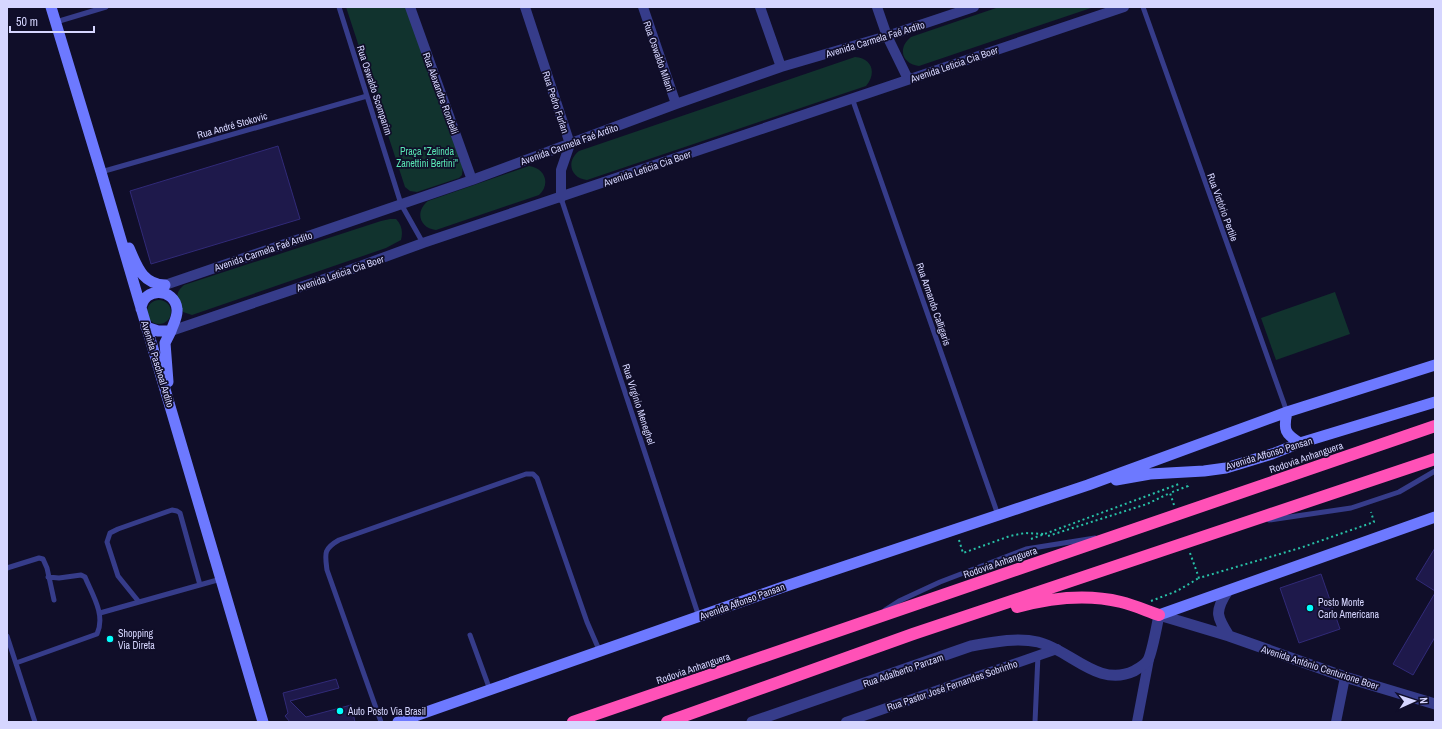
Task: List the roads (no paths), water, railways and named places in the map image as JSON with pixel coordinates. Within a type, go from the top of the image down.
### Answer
[{"type":"highway","name":"Rodovia Anhanguera","points":[[573,722],[1435,426]]},
{"type":"highway","points":[[667,722],[913,634],[1435,459]]},
{"type":"highway","points":[[913,634],[1028,604],[1068,598],[1090,598],[1121,602],[1159,615]]},
{"type":"main road","name":"Avenida Paschoal Ardito","points":[[51,7],[263,722]]},
{"type":"main road","points":[[121,241],[129,248],[138,268],[148,280],[163,289],[176,304],[176,317],[165,343],[165,359],[168,379],[167,395]]},
{"type":"main road","points":[[141,309],[141,303],[144,298],[149,294],[163,289]]},
{"type":"main road","points":[[146,327],[158,331],[170,331]]},
{"type":"main road","name":"Avenida Affonso Pansan","points":[[398,722],[783,587],[1088,485],[1287,412],[1435,365]]},
{"type":"main road","name":"Avenida Affonso Pansan","points":[[1414,372],[1435,368]]},
{"type":"main road","name":"Avenida Affonso Pansan","points":[[1088,485],[1150,474],[1204,471],[1226,468],[1272,454],[1300,443],[1435,402]]},
{"type":"main road","points":[[1287,412],[1284,424],[1288,436],[1300,443]]},
{"type":"main road","points":[[1159,615],[1435,517]]},
{"type":"street","name":"Rua Alexandre Rondelli","points":[[410,7],[472,180]]},
{"type":"street","name":"Rua Pedro Furlan","points":[[525,7],[570,144],[561,170],[561,198]]},
{"type":"street","name":"Rua Oswaldo Milani","points":[[643,7],[676,104]]},
{"type":"street","points":[[760,7],[781,67]]},
{"type":"street","points":[[877,7],[887,36],[908,80]]},
{"type":"street","name":"Avenida Carmela Faé Ardito","points":[[163,289],[472,180],[676,104],[781,67],[887,36],[974,7]]},
{"type":"street","name":"Avenida Leticia Cia Boer","points":[[170,331],[333,276],[423,243],[561,198],[852,98],[1124,7]]},
{"type":"street","points":[[1227,592],[1221,601],[1218,610],[1222,624],[1229,636]]},
{"type":"street","points":[[1137,722],[1148,659],[1159,615]]},
{"type":"street","name":"Avenida Antônio Centurione Boer","points":[[1159,615],[1229,636],[1345,677],[1435,704]]},
{"type":"street","name":"Rua Adalberto Panzam","points":[[752,722],[971,646],[993,642],[1016,640],[1038,642],[1057,649],[1094,671],[1106,674],[1118,675],[1129,673],[1141,668],[1148,659]]},
{"type":"street","name":"Rua Pastor José Fernandes Sobrinho","points":[[846,722],[1057,649]]},
{"type":"street","points":[[1336,722],[1345,677]]},
{"type":"lane","points":[[56,22],[106,7]]},
{"type":"lane","name":"Rua Oswaldo Scomparim","points":[[339,7],[401,204],[423,243]]},
{"type":"lane","name":"Rua Victório Pertile","points":[[1142,7],[1287,412]]},
{"type":"lane","name":"Rua André Stokovic","points":[[101,172],[367,96]]},
{"type":"lane","name":"Rua Armando Calligaris","points":[[852,98],[998,515]]},
{"type":"lane","name":"Rua Virginio Meneghel","points":[[561,198],[699,617]]},
{"type":"lane","points":[[1244,523],[1351,508],[1399,492],[1435,470]]},
{"type":"lane","points":[[380,722],[327,570],[325,554],[330,545],[339,540],[526,474],[533,474],[538,478],[587,622],[600,652]]},
{"type":"lane","points":[[139,602],[118,576],[107,542],[110,533],[172,510],[180,513],[200,585]]},
{"type":"lane","points":[[7,568],[41,558],[43,559],[47,568],[54,600]]},
{"type":"lane","points":[[16,663],[97,634],[101,627],[100,613],[85,577],[81,575],[59,578],[48,577]]},
{"type":"lane","points":[[100,613],[221,579]]},
{"type":"lane","points":[[470,635],[490,690]]},
{"type":"lane","points":[[7,636],[35,722]]},
{"type":"lane","points":[[1036,722],[1038,655]]},
{"type":"place","name":"Posto Monte Carlo Americana","points":[[1310,608]]},
{"type":"place","name":"Shopping Via Direta","points":[[110,639]]},
{"type":"place","name":"Auto Posto Via Brasil","points":[[340,711]]},
{"type":"park label","name":"Praça \"Zelinda Zanettini Bertini\"","points":[[427,156]]}]
